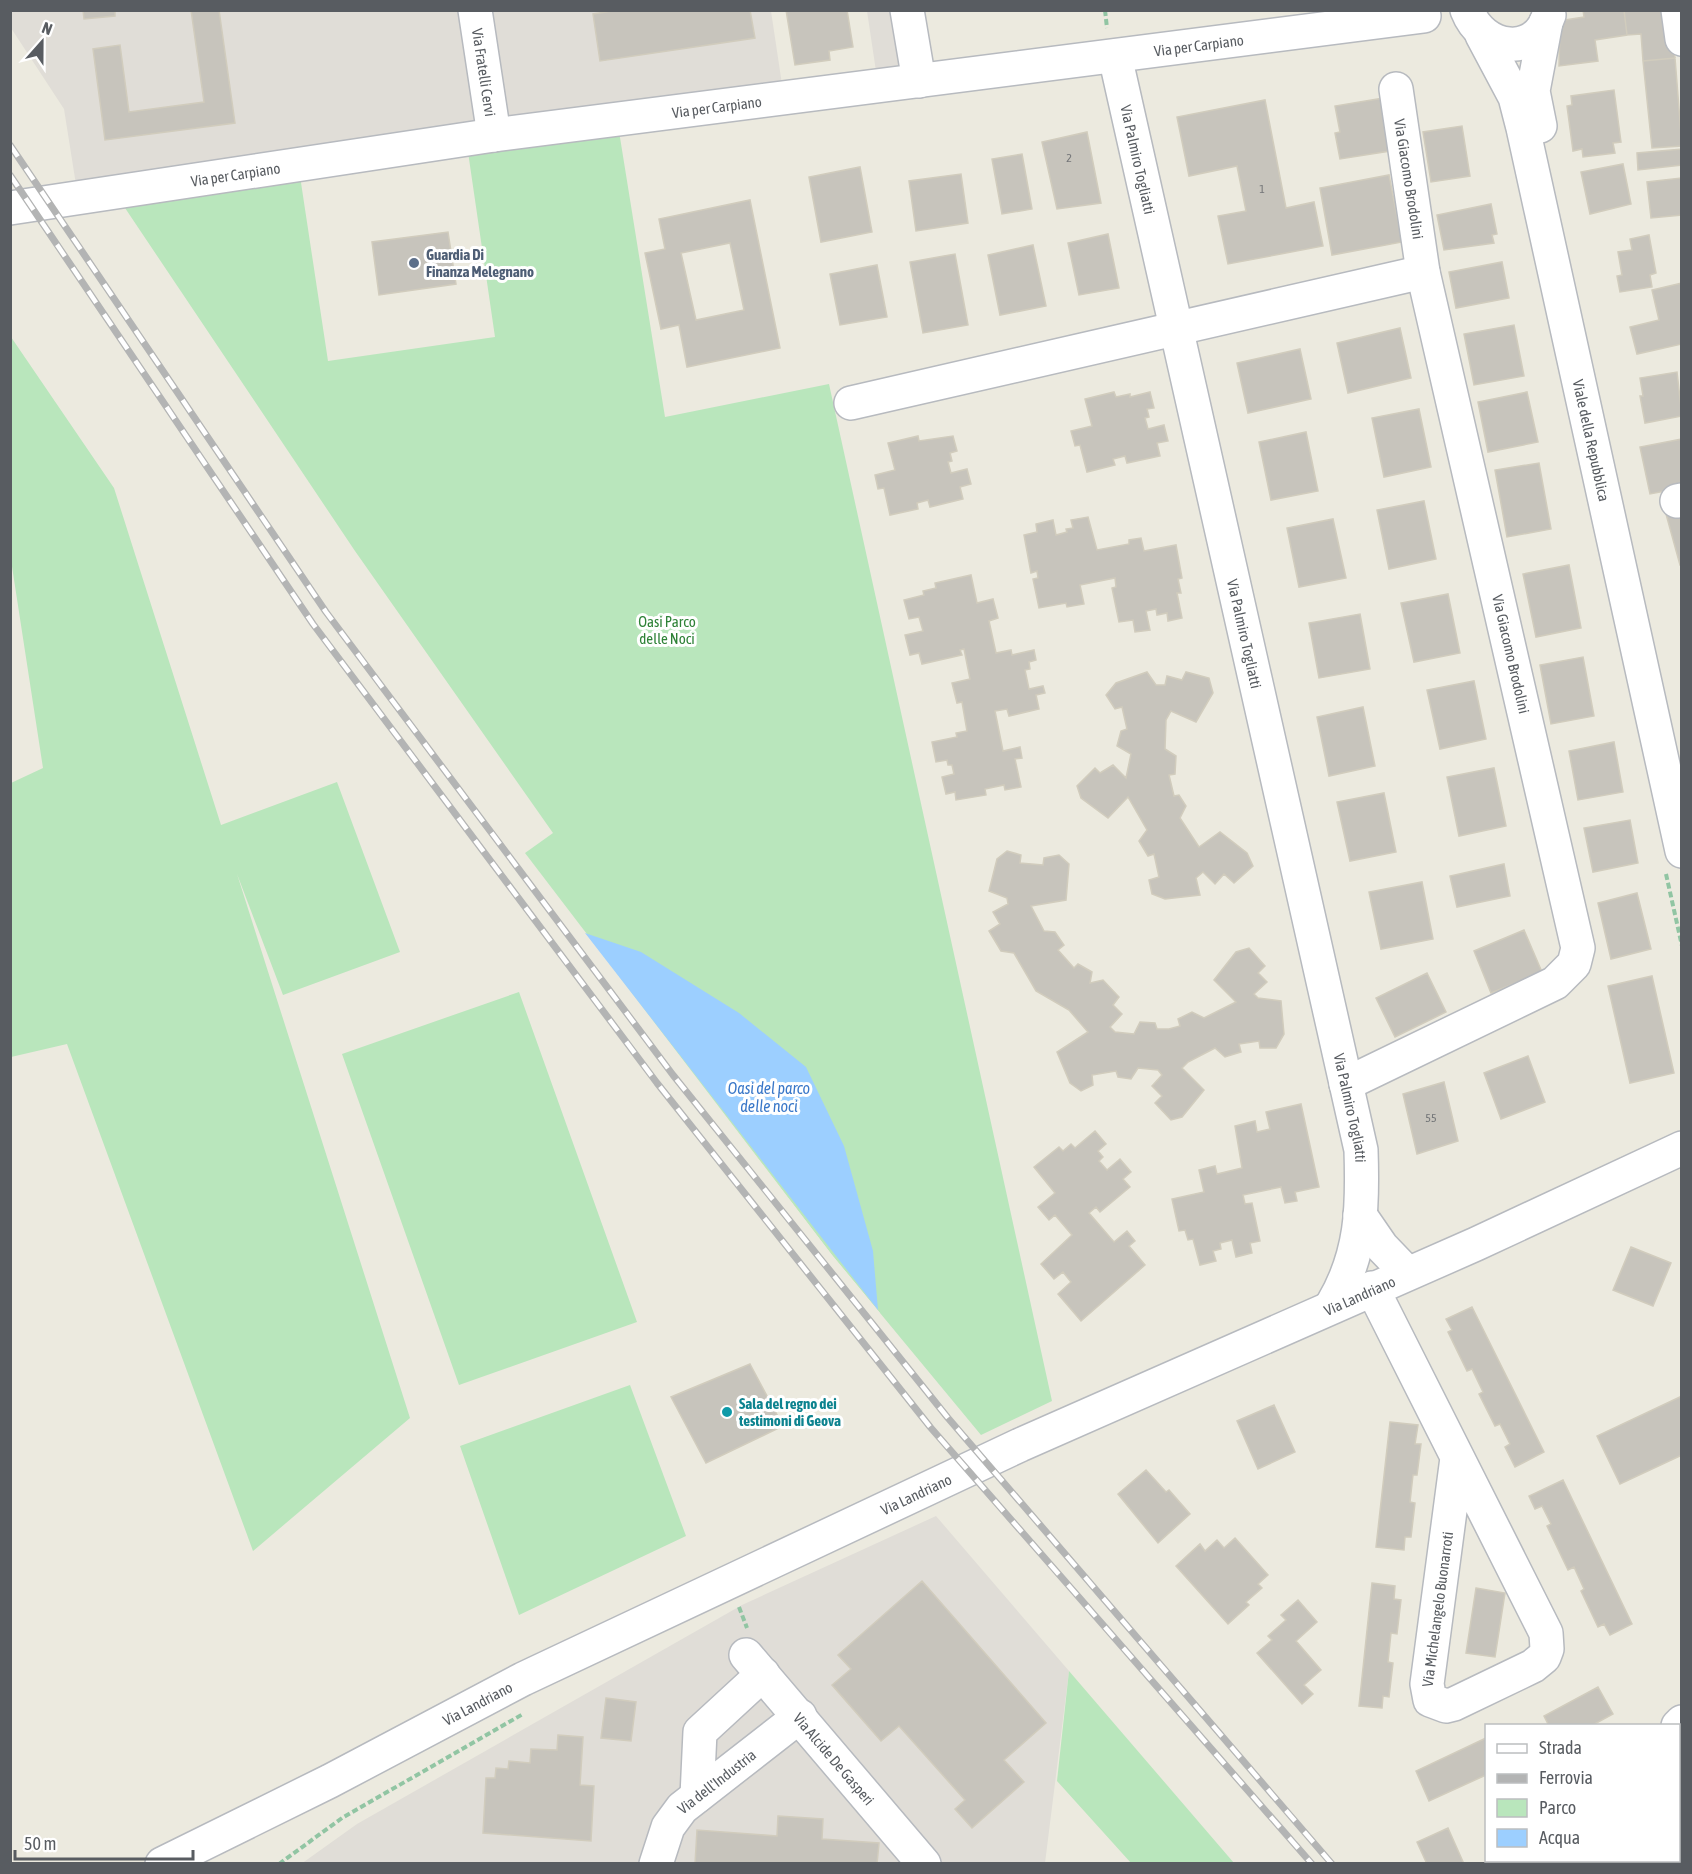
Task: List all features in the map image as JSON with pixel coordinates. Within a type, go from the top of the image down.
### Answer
[{"type":"street","name":"Via Fratelli Cervi","points":[[475,10],[494,135]]},
{"type":"street","points":[[907,10],[919,81]]},
{"type":"street","points":[[1678,10],[1682,39]]},
{"type":"street","name":"Via per Carpiano","points":[[10,208],[494,135],[919,81],[1111,43],[1428,13],[1476,26]]},
{"type":"street","name":"Viale della Repubblica","points":[[1476,26],[1504,44],[1518,43],[1531,38],[1551,15]]},
{"type":"street","name":"Viale della Repubblica","points":[[1551,15],[1533,92],[1682,770]]},
{"type":"street","name":"Viale della Repubblica","points":[[1476,26],[1515,97],[1523,128],[1682,851]]},
{"type":"street","name":"Via Palmiro Togliatti","points":[[1111,43],[1361,1150],[1360,1215],[1353,1264],[1332,1305]]},
{"type":"street","name":"Via Giacomo Brodolini","points":[[1346,1084],[1555,983],[1574,964],[1578,948],[1423,272],[1396,89]]},
{"type":"street","points":[[851,403],[1423,272]]},
{"type":"street","name":"Via Landriano","points":[[162,1863],[200,1855],[330,1781],[523,1679],[1020,1445],[1682,1148]]},
{"type":"street","points":[[1360,1215],[1382,1247],[1407,1273]]},
{"type":"street","name":"Via Michelangelo Buonarroti","points":[[1372,1288],[1544,1628],[1548,1642],[1544,1657],[1533,1666],[1446,1706],[1430,1700],[1427,1692],[1457,1458]]},
{"type":"street","points":[[697,1796],[700,1732],[755,1664]]},
{"type":"street","name":"Via Alcide De Gasperi","points":[[755,1664],[924,1863]]},
{"type":"street","name":"Via dell'Industria","points":[[656,1863],[668,1827],[682,1808],[800,1716]]},
{"type":"path","points":[[1105,10],[1111,43]]},
{"type":"path","points":[[737,1602],[750,1639],[755,1664]]},
{"type":"shaded area","points":[[10,11],[771,11],[783,91],[77,191],[64,109],[11,28]]},
{"type":"shaded area","points":[[867,11],[914,11],[925,73],[877,78]]},
{"type":"shaded area","points":[[936,1516],[1069,1671],[1045,1863],[301,1864],[357,1824],[742,1605]]},
{"type":"green space","name":"Oasi Parco delle Noci","points":[[618,125],[665,417],[829,384],[1052,1401],[981,1435],[832,1255],[525,853],[553,833],[355,551],[123,205],[300,176],[328,361],[495,337],[468,152]]},
{"type":"green space","points":[[11,337],[114,488],[221,825],[337,782],[400,952],[283,995],[237,874],[410,1418],[253,1551],[67,1044],[11,1057],[11,783],[43,768],[11,560]]},
{"type":"green space","points":[[519,992],[637,1322],[459,1385],[342,1054]]},
{"type":"green space","points":[[630,1385],[686,1536],[519,1615],[460,1446]]},
{"type":"green space","points":[[1069,1671],[1234,1863],[1131,1863],[1057,1781]]},
{"type":"water","name":"Oasi del parco delle noci","points":[[585,933],[641,952],[739,1013],[806,1067],[844,1146],[873,1251],[878,1310]]},
{"type":"pier","points":[[583,931],[832,1255],[880,1313],[875,1312],[674,1054],[583,935]]},
{"type":"building","points":[[83,10],[115,10],[115,16],[84,19]]},
{"type":"building","points":[[191,10],[219,10],[235,123],[105,140],[93,49],[120,45],[129,112],[204,102]]},
{"type":"building","points":[[619,10],[750,10],[755,38],[600,61],[593,14]]},
{"type":"building","points":[[786,10],[847,10],[853,47],[829,51],[830,60],[795,65]]},
{"type":"building","points":[[1583,10],[1624,10],[1627,35],[1595,40],[1598,61],[1559,66],[1560,25],[1565,20],[1584,17]]},
{"type":"building","points":[[1624,10],[1669,10],[1675,58],[1643,61],[1641,34],[1627,35]]},
{"type":"building","points":[[1675,58],[1682,146],[1652,148],[1643,61]]},
{"type":"building","points":[[1614,90],[1621,142],[1613,143],[1615,153],[1583,157],[1582,149],[1573,151],[1567,106],[1572,105],[1571,96]]},
{"type":"building","points":[[1390,97],[1390,151],[1340,159],[1335,133],[1340,132],[1335,106]]},
{"type":"building","points":[[1265,100],[1286,208],[1314,202],[1323,246],[1228,264],[1218,216],[1246,211],[1237,166],[1189,176],[1177,117]]},
{"type":"building","points":[[1462,126],[1470,176],[1431,182],[1423,132]]},
{"type":"building","points":[[1087,132],[1101,203],[1057,209],[1042,142]]},
{"type":"building","points":[[1682,149],[1682,165],[1638,170],[1637,153]]},
{"type":"building","points":[[1022,154],[1032,209],[1002,214],[992,159]]},
{"type":"building","points":[[1623,164],[1631,204],[1590,214],[1581,172]]},
{"type":"building","points":[[860,167],[872,232],[821,242],[809,177]]},
{"type":"building","points":[[961,174],[968,223],[916,231],[909,181]]},
{"type":"building","points":[[1389,175],[1402,242],[1332,255],[1320,188]]},
{"type":"building","points":[[1681,178],[1682,215],[1651,218],[1647,182]]},
{"type":"building","points":[[750,200],[780,348],[687,367],[679,325],[661,329],[645,253],[665,249],[659,219]],"holes":[[[730,243],[744,310],[696,320],[681,253]]]},
{"type":"building","points":[[1491,204],[1497,234],[1492,235],[1494,243],[1444,250],[1437,215]]},
{"type":"building","name":"Guardia Di Finanza Melegnano","points":[[448,232],[456,284],[379,295],[372,242]]},
{"type":"building","points":[[1108,234],[1119,288],[1079,295],[1068,243]]},
{"type":"building","points":[[1649,235],[1656,273],[1650,275],[1652,287],[1620,292],[1617,276],[1622,275],[1618,252],[1632,250],[1630,239]]},
{"type":"building","points":[[1033,245],[1046,306],[1000,315],[988,255]]},
{"type":"building","points":[[955,254],[968,325],[923,333],[910,262]]},
{"type":"building","points":[[1502,262],[1509,298],[1456,308],[1449,272]]},
{"type":"building","points":[[877,265],[887,317],[840,325],[830,274]]},
{"type":"building","points":[[1682,283],[1682,344],[1637,354],[1630,327],[1659,320],[1652,290]]},
{"type":"building","points":[[1514,325],[1524,376],[1474,385],[1464,334]]},
{"type":"building","points":[[1400,328],[1411,378],[1348,393],[1337,343]]},
{"type":"building","points":[[1300,349],[1311,399],[1248,413],[1237,363]]},
{"type":"building","points":[[1677,372],[1682,416],[1645,423],[1640,396],[1643,396],[1640,378]]},
{"type":"building","points":[[1114,392],[1116,397],[1130,394],[1130,397],[1150,392],[1154,408],[1147,409],[1149,417],[1145,418],[1148,429],[1164,425],[1168,441],[1157,443],[1160,456],[1127,463],[1125,456],[1113,459],[1115,465],[1087,472],[1080,445],[1075,446],[1071,431],[1092,426],[1085,399]]},
{"type":"building","points":[[1527,392],[1538,442],[1488,452],[1478,402]]},
{"type":"building","points":[[1419,409],[1431,467],[1384,477],[1372,418]]},
{"type":"building","points":[[1306,432],[1318,491],[1271,500],[1259,442]]},
{"type":"building","points":[[918,436],[919,441],[953,436],[957,451],[950,453],[952,461],[948,462],[951,473],[967,469],[971,484],[960,487],[963,499],[930,507],[928,500],[917,503],[918,509],[890,515],[884,488],[878,489],[875,475],[895,470],[888,443]]},
{"type":"building","points":[[1682,439],[1682,488],[1650,494],[1640,447]]},
{"type":"building","points":[[1539,463],[1551,529],[1507,537],[1495,470]]},
{"type":"building","points":[[1424,501],[1436,559],[1389,569],[1377,510]]},
{"type":"building","points":[[1682,511],[1682,564],[1680,565],[1666,514]]},
{"type":"building","points":[[1088,517],[1097,550],[1129,544],[1129,540],[1141,538],[1144,551],[1176,545],[1182,578],[1178,579],[1181,593],[1177,593],[1182,618],[1168,621],[1167,613],[1157,615],[1156,609],[1146,611],[1150,630],[1135,632],[1133,620],[1119,622],[1112,588],[1116,587],[1115,578],[1080,585],[1084,604],[1067,607],[1066,603],[1039,608],[1033,579],[1038,578],[1037,571],[1031,573],[1024,535],[1037,532],[1036,524],[1053,520],[1056,535],[1067,532],[1066,529],[1073,528],[1071,520]]},
{"type":"building","points":[[1333,519],[1346,578],[1299,587],[1287,528]]},
{"type":"building","points":[[1569,565],[1581,628],[1536,637],[1523,574]]},
{"type":"building","points":[[971,575],[977,603],[993,599],[998,618],[989,621],[996,653],[1011,650],[1012,655],[1034,650],[1036,660],[1029,662],[1030,669],[1025,670],[1029,689],[1043,686],[1045,693],[1036,695],[1039,709],[1009,716],[1007,709],[995,711],[1003,751],[1020,747],[1022,758],[1015,759],[1021,787],[1005,790],[1004,785],[985,789],[986,795],[956,800],[955,792],[946,794],[942,777],[954,774],[952,765],[948,765],[947,760],[936,762],[932,742],[957,737],[956,733],[967,731],[962,702],[957,703],[952,683],[970,679],[964,649],[960,650],[962,655],[922,664],[919,653],[910,655],[905,635],[923,631],[919,617],[909,619],[904,600],[924,595],[923,591],[936,588],[935,583]]},
{"type":"building","points":[[1448,594],[1460,653],[1414,662],[1401,603]]},
{"type":"building","points":[[1360,614],[1370,669],[1319,678],[1309,623]]},
{"type":"building","points":[[1583,657],[1594,716],[1551,724],[1540,665]]},
{"type":"building","points":[[1147,672],[1156,685],[1165,685],[1167,676],[1182,680],[1186,672],[1209,678],[1213,693],[1196,722],[1171,711],[1166,720],[1165,749],[1176,756],[1175,774],[1169,775],[1174,796],[1179,795],[1186,806],[1180,818],[1199,847],[1220,832],[1247,853],[1253,866],[1234,883],[1224,874],[1215,884],[1203,872],[1196,878],[1200,895],[1165,899],[1152,894],[1149,880],[1159,877],[1154,854],[1148,856],[1139,841],[1147,830],[1128,797],[1108,818],[1081,798],[1077,786],[1095,768],[1100,773],[1113,765],[1126,778],[1131,754],[1117,746],[1121,731],[1127,729],[1122,707],[1115,709],[1106,695],[1116,683]]},
{"type":"building","points":[[1474,681],[1486,739],[1440,749],[1427,690]]},
{"type":"building","points":[[1363,707],[1375,766],[1329,776],[1317,717]]},
{"type":"building","points":[[1614,742],[1623,792],[1578,800],[1569,751]]},
{"type":"building","points":[[1494,768],[1506,826],[1459,836],[1447,777]]},
{"type":"building","points":[[1384,793],[1396,852],[1350,861],[1337,802]]},
{"type":"building","points":[[1630,820],[1638,863],[1593,872],[1584,828]]},
{"type":"building","points":[[1007,851],[1021,855],[1020,863],[1043,865],[1044,858],[1059,855],[1069,864],[1066,900],[1031,906],[1044,931],[1055,932],[1064,945],[1058,950],[1074,968],[1078,964],[1092,972],[1090,983],[1103,980],[1119,997],[1113,1005],[1122,1014],[1110,1027],[1115,1032],[1134,1034],[1140,1022],[1155,1023],[1157,1029],[1169,1029],[1180,1026],[1178,1019],[1192,1012],[1204,1018],[1236,1002],[1214,980],[1236,952],[1249,948],[1265,966],[1258,973],[1267,982],[1254,994],[1258,998],[1281,1001],[1284,1034],[1276,1048],[1260,1048],[1259,1041],[1239,1044],[1241,1052],[1225,1057],[1215,1048],[1188,1062],[1182,1068],[1204,1090],[1182,1117],[1171,1120],[1155,1103],[1162,1096],[1152,1086],[1162,1075],[1158,1070],[1138,1068],[1131,1079],[1118,1077],[1116,1071],[1092,1075],[1093,1085],[1081,1091],[1070,1083],[1057,1052],[1088,1032],[1069,1010],[1036,991],[1014,953],[1001,951],[989,931],[1000,924],[993,912],[1008,904],[1007,898],[989,891],[997,859]]},
{"type":"building","points":[[1504,864],[1510,896],[1457,907],[1450,876]]},
{"type":"building","points":[[1422,882],[1433,939],[1381,949],[1369,892]]},
{"type":"building","points":[[1637,893],[1651,949],[1611,959],[1598,903]]},
{"type":"building","points":[[1524,930],[1542,972],[1491,993],[1474,951]]},
{"type":"building","points":[[1427,973],[1446,1012],[1395,1037],[1376,998]]},
{"type":"building","points":[[1652,976],[1674,1073],[1630,1083],[1608,986]]},
{"type":"building","points":[[1528,1056],[1545,1102],[1501,1119],[1484,1073]]},
{"type":"building","points":[[1444,1082],[1458,1141],[1417,1154],[1403,1094]]},
{"type":"building","points":[[1301,1104],[1319,1187],[1295,1192],[1297,1201],[1285,1203],[1281,1187],[1243,1195],[1245,1204],[1252,1203],[1260,1241],[1250,1243],[1252,1253],[1236,1257],[1232,1240],[1220,1243],[1221,1249],[1213,1251],[1216,1261],[1200,1265],[1193,1239],[1188,1240],[1185,1230],[1179,1231],[1172,1199],[1204,1192],[1199,1170],[1215,1166],[1217,1174],[1242,1168],[1235,1126],[1255,1121],[1257,1132],[1270,1129],[1266,1112]]},
{"type":"building","points":[[1095,1131],[1106,1144],[1098,1151],[1103,1157],[1099,1161],[1107,1170],[1120,1159],[1131,1172],[1123,1179],[1130,1187],[1100,1212],[1096,1207],[1089,1213],[1114,1242],[1127,1231],[1135,1241],[1129,1246],[1145,1265],[1081,1321],[1058,1294],[1071,1282],[1063,1272],[1054,1279],[1041,1264],[1072,1235],[1055,1215],[1049,1220],[1038,1207],[1055,1193],[1034,1167],[1059,1147],[1063,1151],[1071,1144],[1075,1148]]},
{"type":"building","points":[[1631,1247],[1671,1263],[1653,1306],[1613,1290]]},
{"type":"building","points":[[1472,1307],[1544,1452],[1515,1467],[1505,1447],[1510,1444],[1500,1424],[1495,1426],[1479,1394],[1483,1392],[1472,1369],[1467,1371],[1448,1332],[1452,1330],[1446,1319]]},
{"type":"building","name":"Sala del regno dei testimoni di Geova","points":[[750,1364],[783,1426],[706,1463],[671,1397]]},
{"type":"building","points":[[1682,1396],[1682,1455],[1620,1484],[1597,1436]]},
{"type":"building","points":[[1274,1405],[1295,1452],[1258,1469],[1237,1421]]},
{"type":"building","points":[[1390,1422],[1418,1425],[1415,1444],[1421,1444],[1417,1475],[1413,1475],[1410,1502],[1415,1503],[1411,1537],[1405,1537],[1404,1550],[1376,1547]]},
{"type":"building","points":[[1146,1470],[1166,1492],[1169,1490],[1190,1514],[1158,1543],[1118,1494]]},
{"type":"building","points":[[1563,1480],[1632,1624],[1610,1635],[1604,1624],[1598,1627],[1581,1591],[1584,1589],[1574,1567],[1568,1570],[1547,1526],[1551,1524],[1542,1506],[1535,1509],[1529,1496]]},
{"type":"building","points":[[1235,1538],[1268,1575],[1258,1584],[1262,1588],[1246,1602],[1249,1605],[1228,1624],[1176,1566],[1200,1544],[1205,1551],[1217,1540],[1224,1548]]},
{"type":"building","points":[[922,1581],[1046,1723],[1004,1760],[1024,1782],[972,1828],[955,1809],[965,1800],[899,1726],[881,1741],[832,1685],[851,1669],[838,1655]]},
{"type":"building","points":[[1372,1583],[1395,1586],[1394,1599],[1401,1600],[1397,1634],[1391,1633],[1388,1662],[1393,1663],[1389,1697],[1383,1696],[1382,1708],[1359,1706]]},
{"type":"building","points":[[1476,1588],[1505,1593],[1495,1657],[1466,1653]]},
{"type":"building","points":[[1298,1600],[1317,1622],[1296,1641],[1321,1670],[1304,1685],[1313,1694],[1302,1704],[1257,1653],[1272,1640],[1268,1636],[1286,1620],[1281,1615]]},
{"type":"building","points":[[1598,1687],[1613,1714],[1595,1724],[1548,1724],[1544,1716]]},
{"type":"building","points":[[606,1698],[636,1702],[631,1741],[601,1738]]},
{"type":"building","points":[[558,1735],[583,1737],[580,1785],[594,1786],[591,1841],[483,1833],[486,1778],[495,1778],[496,1768],[508,1769],[509,1761],[530,1763],[531,1749],[557,1750]]},
{"type":"building","points":[[1485,1738],[1485,1775],[1429,1801],[1416,1771]]},
{"type":"building","points":[[778,1816],[823,1819],[822,1839],[879,1843],[877,1864],[695,1864],[697,1830],[777,1836]]},
{"type":"building","points":[[1448,1828],[1464,1864],[1427,1864],[1417,1842]]},
{"type":"building","points":[[1560,1862],[1616,1862],[1613,1864],[1560,1864]]},
{"type":"railway","points":[[10,145],[326,612],[673,1075],[948,1418],[1332,1864]]},
{"type":"railway","points":[[10,175],[313,624],[657,1083],[931,1428],[1312,1864]]},
{"type":"place","name":"Guardia Di Finanza Melegnano","points":[[414,263]]},
{"type":"place","name":"Sala del regno dei testimoni di Geova","points":[[727,1412]]}]
